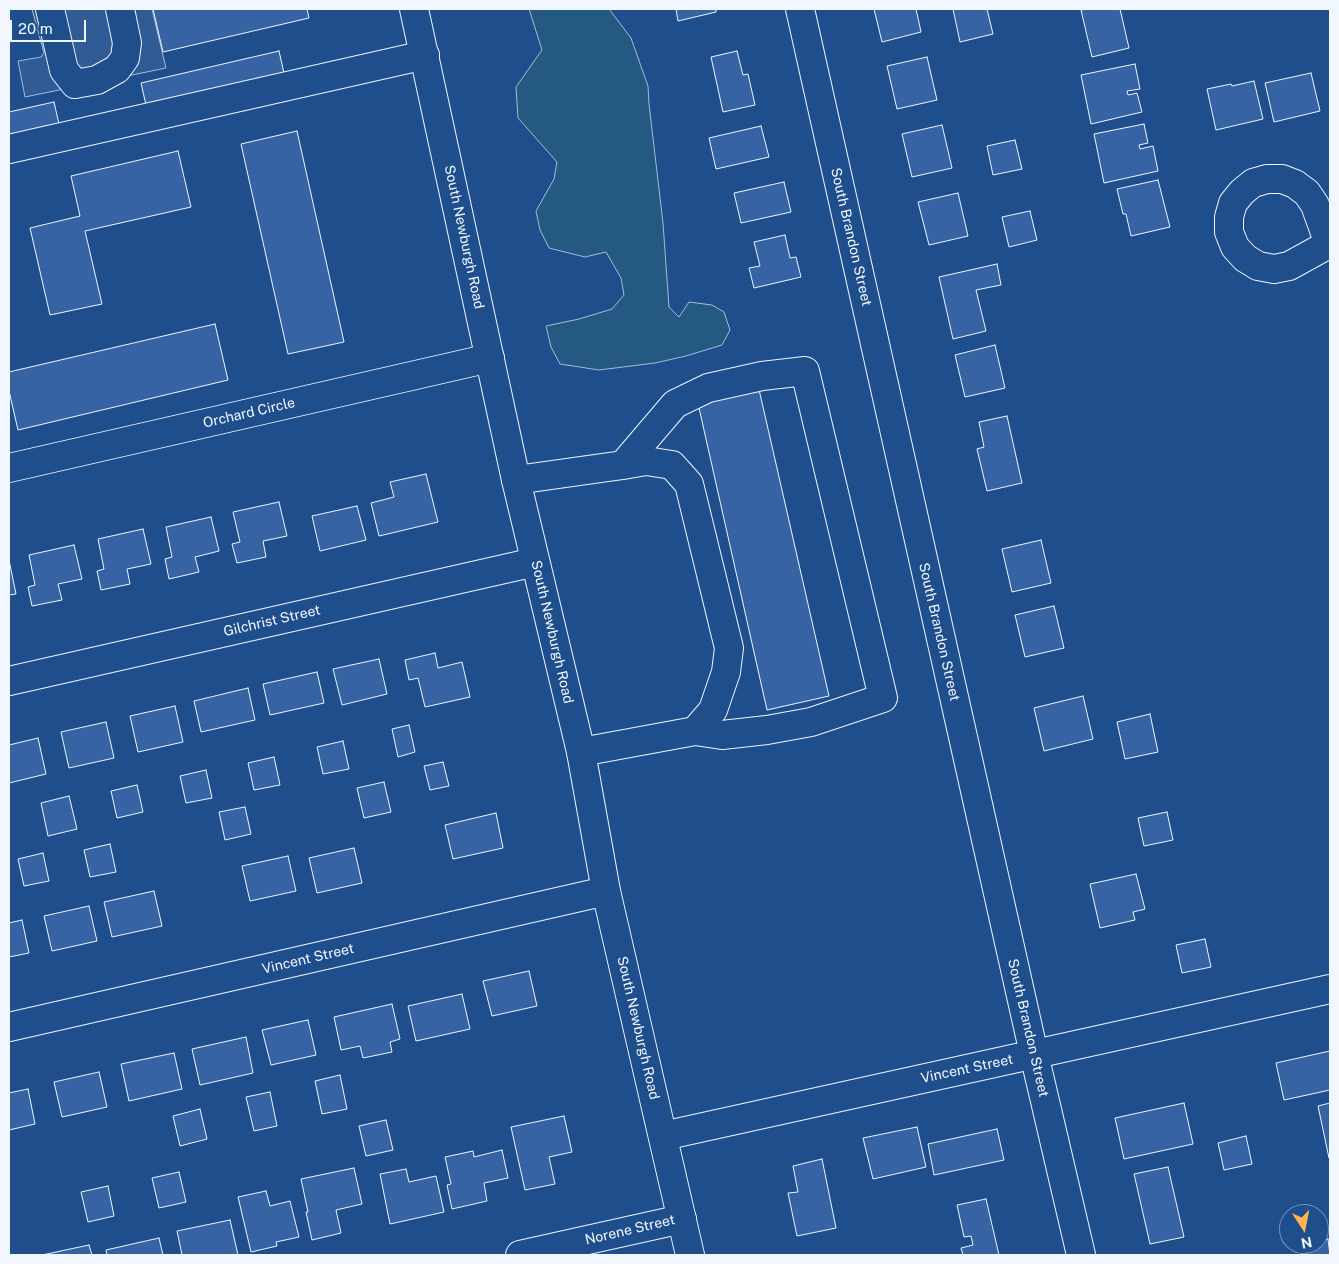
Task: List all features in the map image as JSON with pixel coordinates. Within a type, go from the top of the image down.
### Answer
[{"type":"street","points":[[50,9],[64,70],[75,84],[97,80],[117,69],[126,58],[127,43],[120,9]]},
{"type":"street","name":"South Newburgh Road","points":[[414,9],[516,480],[580,752],[606,891],[690,1255]]},
{"type":"street","name":"South Brandon Street","points":[[800,9],[1034,1054],[1081,1255]]},
{"type":"street","points":[[9,149],[425,55]]},
{"type":"street","name":"Orchard Circle","points":[[9,468],[490,358]]},
{"type":"street","points":[[580,752],[695,731],[722,735],[784,727],[811,722],[883,698],[805,371],[762,376],[708,388],[675,404],[623,465]]},
{"type":"street","points":[[516,480],[646,461],[672,465],[689,484],[729,648],[726,672],[713,710],[695,731]]},
{"type":"street","name":"Gilchrist Street","points":[[9,680],[535,562]]},
{"type":"street","name":"Vincent Street","points":[[9,1026],[606,891]]},
{"type":"street","name":"Vincent Street","points":[[663,1136],[1330,989]]},
{"type":"street","name":"Norene Street","points":[[520,1255],[682,1218]]},
{"type":"shaded area","points":[[32,9],[152,9],[166,68],[25,97],[18,61],[41,57],[44,53]]},
{"type":"shaded area","points":[[529,9],[609,9],[631,38],[648,86],[663,223],[669,307],[679,317],[689,302],[712,305],[724,312],[730,330],[722,345],[655,363],[599,370],[560,364],[551,347],[546,326],[612,309],[624,295],[621,278],[606,252],[585,257],[549,248],[540,230],[536,211],[554,179],[557,162],[518,118],[516,87],[542,50]]},
{"type":"building","points":[[153,9],[307,9],[309,18],[163,52]]},
{"type":"building","points":[[676,9],[716,9],[716,12],[678,21]]},
{"type":"building","points":[[874,9],[916,9],[921,32],[882,42]]},
{"type":"building","points":[[953,9],[987,9],[993,34],[960,42]]},
{"type":"building","points":[[1120,9],[1129,48],[1092,57],[1081,10]]},
{"type":"building","points":[[279,51],[284,73],[146,105],[141,83]]},
{"type":"building","points":[[737,51],[743,75],[748,74],[755,105],[723,112],[711,57]]},
{"type":"building","points":[[927,57],[937,100],[897,109],[887,66]]},
{"type":"building","points":[[1135,64],[1140,89],[1127,91],[1128,95],[1137,93],[1142,112],[1091,124],[1081,75]]},
{"type":"building","points":[[1311,73],[1320,111],[1274,122],[1265,83]]},
{"type":"building","points":[[1254,81],[1263,119],[1216,130],[1207,89]]},
{"type":"building","points":[[54,102],[59,124],[9,135],[9,112]]},
{"type":"building","points":[[1144,124],[1148,143],[1139,145],[1140,149],[1153,146],[1158,171],[1104,183],[1094,134]]},
{"type":"building","points":[[942,125],[952,168],[912,177],[902,134]]},
{"type":"building","points":[[761,126],[769,157],[716,169],[709,138]]},
{"type":"building","points":[[297,131],[344,342],[288,354],[241,144]]},
{"type":"building","points":[[1015,140],[1022,169],[993,175],[987,146]]},
{"type":"building","points":[[178,151],[191,207],[85,231],[102,304],[50,315],[30,228],[80,216],[71,176]]},
{"type":"building","points":[[1158,180],[1170,227],[1131,236],[1117,189]]},
{"type":"building","points":[[784,182],[791,212],[741,223],[734,193]]},
{"type":"building","points":[[958,193],[968,236],[929,245],[918,202]]},
{"type":"building","points":[[1030,211],[1037,240],[1009,247],[1002,217]]},
{"type":"building","points":[[785,235],[790,258],[796,257],[801,277],[754,288],[749,268],[760,266],[754,242]]},
{"type":"building","points":[[997,264],[1001,285],[976,290],[986,331],[953,339],[939,277]]},
{"type":"building","points":[[215,324],[228,380],[18,430],[9,391],[9,372]]},
{"type":"building","points":[[995,345],[1005,388],[965,397],[955,355]]},
{"type":"building","points":[[758,385],[829,696],[767,710],[697,399]]},
{"type":"building","points":[[1007,416],[1022,483],[987,491],[977,449],[984,447],[979,422]]},
{"type":"building","points":[[426,474],[438,522],[379,536],[371,503],[394,497],[390,482]]},
{"type":"building","points":[[279,502],[287,536],[263,541],[266,557],[237,563],[232,544],[240,542],[233,512]]},
{"type":"building","points":[[357,506],[366,540],[320,551],[312,516]]},
{"type":"building","points":[[211,517],[219,551],[195,557],[199,572],[169,579],[165,559],[172,557],[166,527]]},
{"type":"building","points":[[143,529],[151,564],[127,569],[130,584],[101,590],[97,571],[104,569],[98,539]]},
{"type":"building","points":[[1041,540],[1051,583],[1012,592],[1002,549]]},
{"type":"building","points":[[74,545],[82,579],[58,584],[62,600],[32,606],[28,587],[35,585],[29,555]]},
{"type":"building","points":[[9,560],[16,594],[9,595]]},
{"type":"building","points":[[1054,606],[1064,648],[1025,657],[1015,615]]},
{"type":"building","points":[[435,653],[438,668],[462,662],[470,697],[425,707],[418,678],[409,680],[405,660]]},
{"type":"building","points":[[379,659],[387,694],[342,705],[333,669]]},
{"type":"building","points":[[317,672],[324,703],[270,715],[263,684]]},
{"type":"building","points":[[248,688],[255,720],[201,732],[194,701]]},
{"type":"building","points":[[1083,696],[1093,739],[1044,751],[1034,708]]},
{"type":"building","points":[[175,706],[183,742],[138,752],[130,716]]},
{"type":"building","points":[[1150,714],[1158,752],[1125,759],[1117,722]]},
{"type":"building","points":[[106,722],[114,758],[69,768],[61,732]]},
{"type":"building","points":[[409,725],[415,752],[398,757],[392,729]]},
{"type":"building","points":[[38,738],[46,774],[9,783],[9,745]]},
{"type":"building","points":[[343,741],[349,769],[323,774],[317,747]]},
{"type":"building","points":[[274,757],[280,785],[254,790],[248,763]]},
{"type":"building","points":[[443,762],[449,786],[430,790],[424,766]]},
{"type":"building","points":[[206,770],[212,798],[186,803],[180,776]]},
{"type":"building","points":[[384,782],[391,812],[364,818],[357,788]]},
{"type":"building","points":[[137,785],[143,812],[117,818],[111,791]]},
{"type":"building","points":[[69,796],[77,829],[48,836],[41,803]]},
{"type":"building","points":[[245,807],[251,834],[225,840],[219,812]]},
{"type":"building","points":[[1167,812],[1173,840],[1144,846],[1138,818]]},
{"type":"building","points":[[496,813],[503,848],[453,859],[445,825]]},
{"type":"building","points":[[110,844],[116,872],[90,877],[84,850]]},
{"type":"building","points":[[354,848],[362,883],[317,893],[309,858]]},
{"type":"building","points":[[43,853],[49,881],[24,886],[18,859]]},
{"type":"building","points":[[288,856],[296,891],[250,901],[242,866]]},
{"type":"building","points":[[1136,874],[1145,909],[1133,912],[1135,920],[1100,928],[1090,884]]},
{"type":"building","points":[[154,891],[162,926],[112,937],[104,902]]},
{"type":"building","points":[[89,906],[97,941],[52,951],[44,916]]},
{"type":"building","points":[[22,920],[29,953],[9,957],[9,923]]},
{"type":"building","points":[[1205,939],[1211,967],[1182,973],[1176,945]]},
{"type":"building","points":[[529,971],[537,1006],[492,1016],[483,981]]},
{"type":"building","points":[[462,994],[470,1029],[416,1041],[408,1006]]},
{"type":"building","points":[[392,1004],[400,1039],[390,1042],[392,1052],[363,1058],[360,1046],[341,1050],[334,1017]]},
{"type":"building","points":[[308,1020],[316,1055],[271,1065],[262,1030]]},
{"type":"building","points":[[246,1037],[253,1073],[200,1085],[192,1049]]},
{"type":"building","points":[[1330,1051],[1330,1090],[1284,1100],[1276,1063]]},
{"type":"building","points":[[174,1053],[182,1089],[129,1101],[121,1064]]},
{"type":"building","points":[[99,1072],[107,1107],[62,1117],[54,1082]]},
{"type":"building","points":[[340,1075],[347,1109],[322,1114],[315,1081]]},
{"type":"building","points":[[28,1089],[35,1124],[9,1130],[9,1093]]},
{"type":"building","points":[[270,1092],[277,1126],[254,1131],[246,1097]]},
{"type":"building","points":[[1184,1103],[1193,1144],[1124,1159],[1115,1118]]},
{"type":"building","points":[[1330,1103],[1330,1158],[1329,1158],[1318,1106]]},
{"type":"building","points":[[200,1109],[207,1139],[180,1146],[173,1116]]},
{"type":"building","points":[[564,1116],[572,1152],[549,1157],[555,1184],[525,1190],[511,1127]]},
{"type":"building","points":[[386,1120],[393,1150],[366,1156],[359,1126]]},
{"type":"building","points":[[917,1127],[926,1167],[873,1179],[863,1138]]},
{"type":"building","points":[[997,1129],[1004,1160],[934,1175],[928,1144]]},
{"type":"building","points":[[1246,1136],[1252,1164],[1224,1170],[1218,1143]]},
{"type":"building","points":[[502,1150],[508,1178],[484,1183],[487,1201],[452,1209],[447,1185],[451,1184],[445,1157],[473,1151],[474,1157]]},
{"type":"building","points":[[822,1159],[836,1228],[797,1236],[788,1193],[798,1192],[793,1166]]},
{"type":"building","points":[[1168,1167],[1184,1237],[1150,1244],[1134,1174]]},
{"type":"building","points":[[354,1168],[362,1204],[336,1210],[341,1233],[312,1240],[301,1179]]},
{"type":"building","points":[[406,1169],[409,1182],[436,1176],[444,1212],[390,1224],[380,1174]]},
{"type":"building","points":[[179,1172],[186,1202],[159,1208],[152,1178]]},
{"type":"building","points":[[108,1186],[114,1216],[88,1222],[81,1192]]},
{"type":"building","points":[[266,1191],[270,1206],[290,1201],[299,1237],[276,1242],[277,1246],[251,1252],[238,1197]]},
{"type":"building","points":[[986,1199],[999,1255],[963,1255],[961,1248],[973,1245],[971,1236],[964,1237],[957,1205]]},
{"type":"building","points":[[230,1220],[238,1255],[182,1255],[177,1231]]},
{"type":"building","points":[[159,1238],[163,1255],[107,1255],[106,1250]]},
{"type":"building","points":[[89,1245],[92,1255],[42,1255]]},
{"type":"building","points":[[1329,1247],[1330,1255],[1302,1255],[1329,1254]]}]
